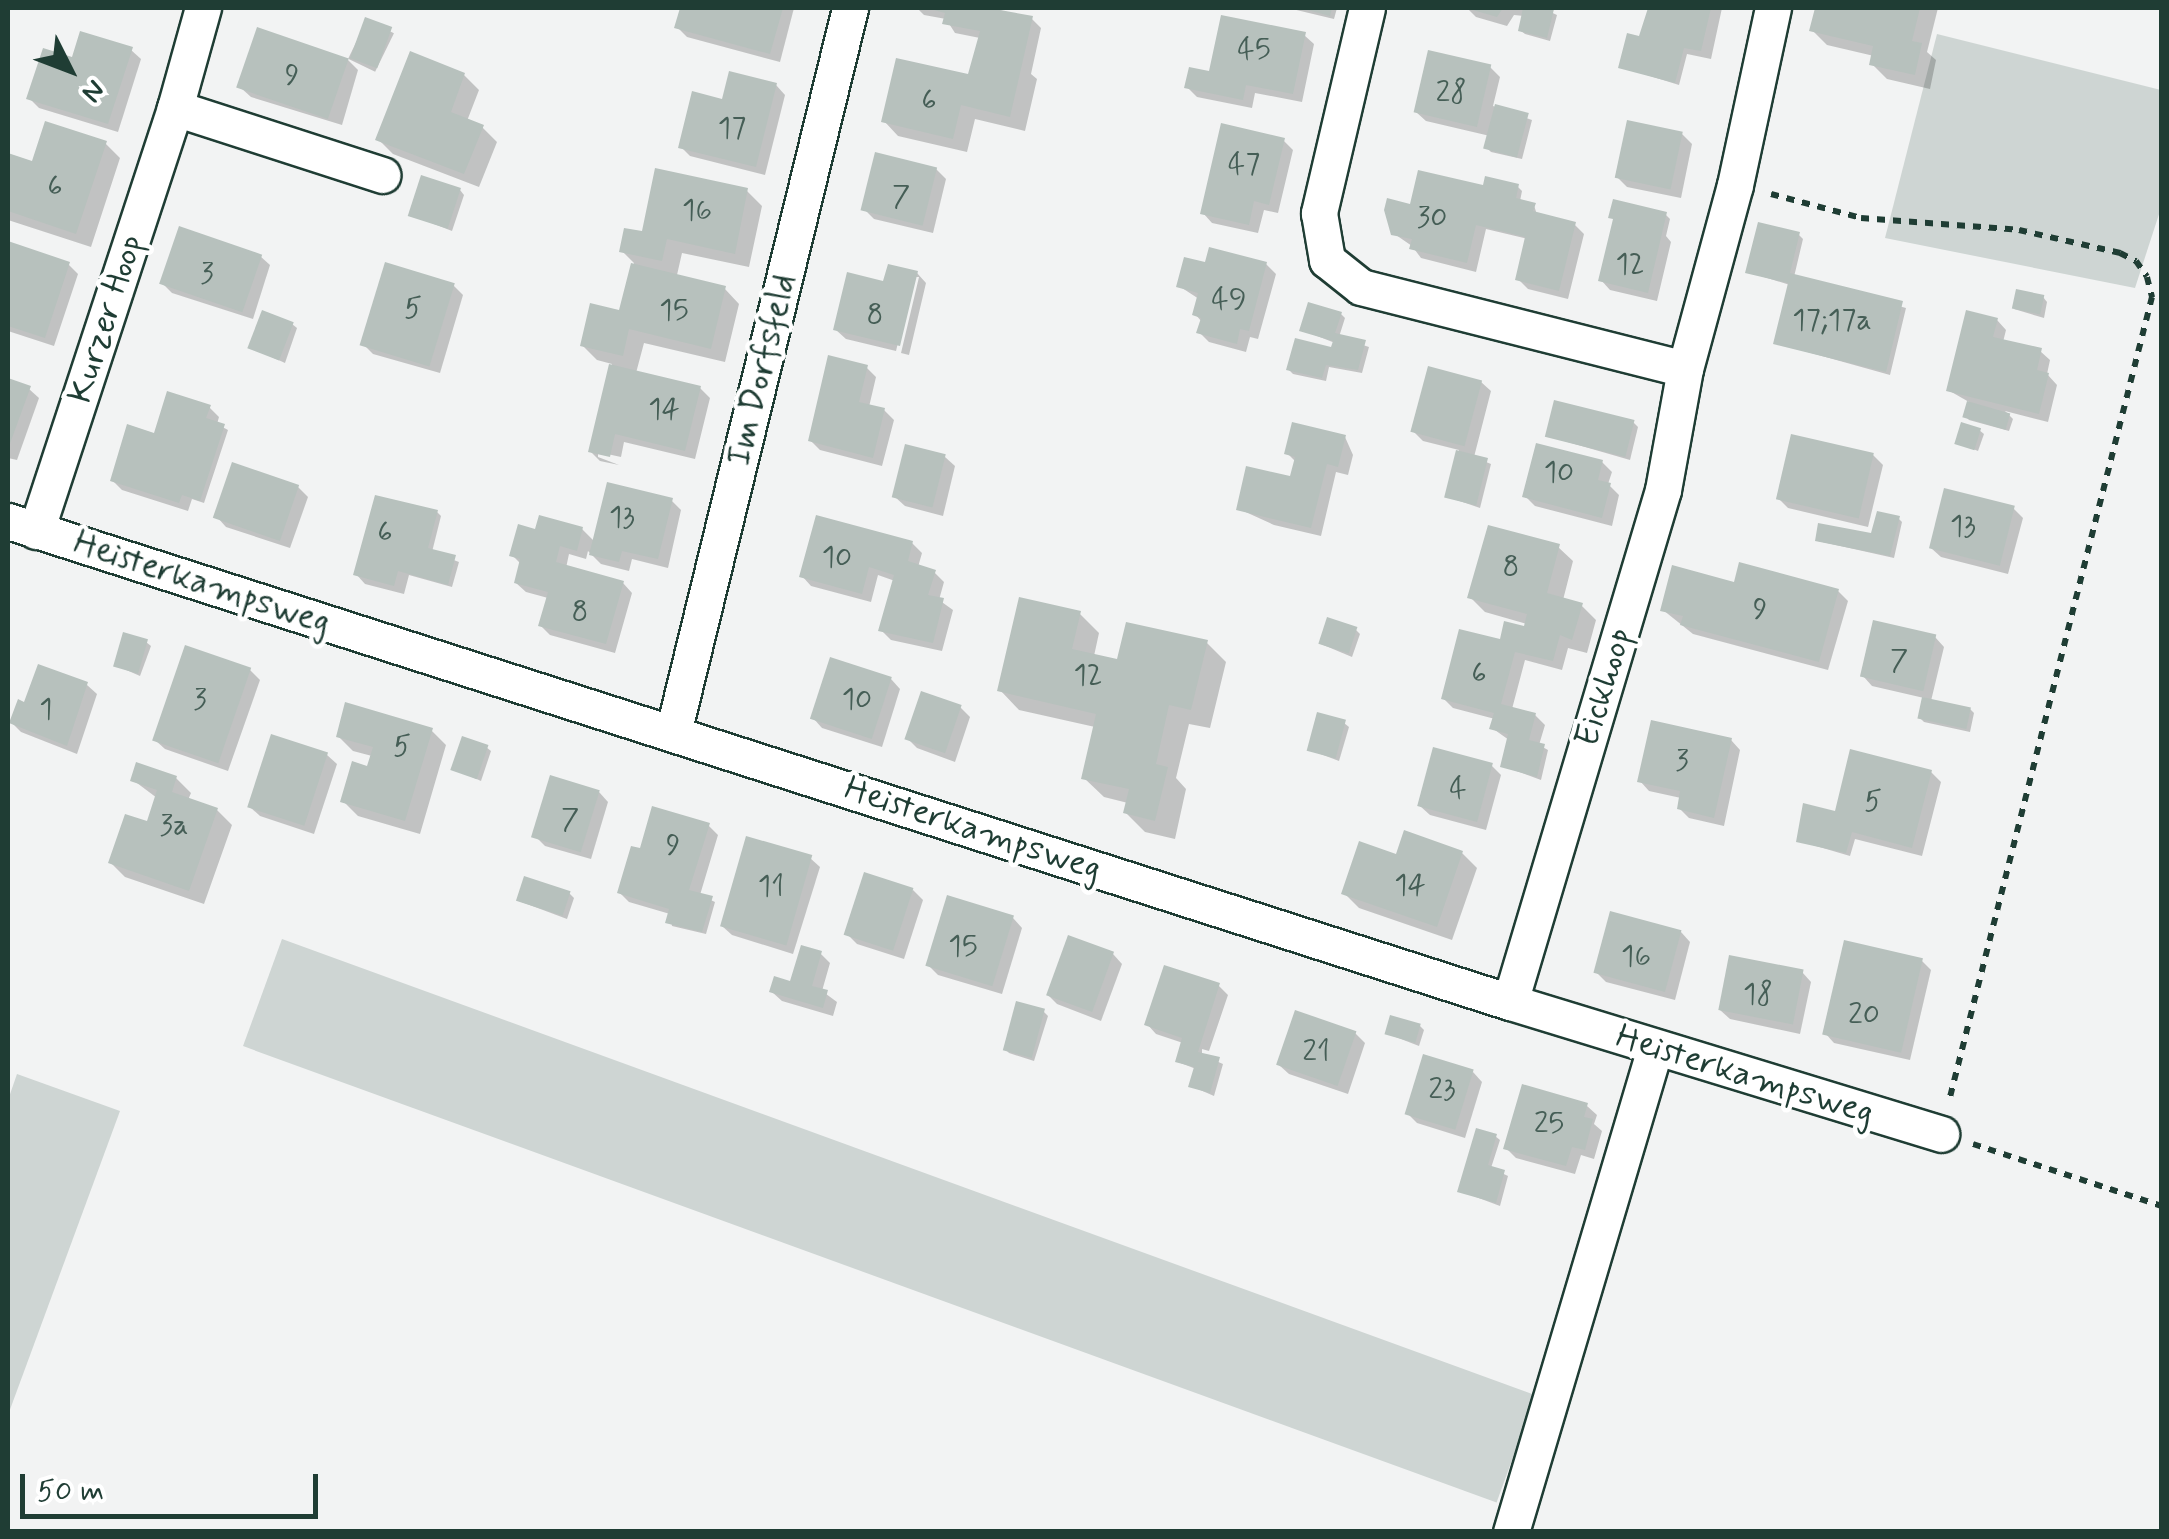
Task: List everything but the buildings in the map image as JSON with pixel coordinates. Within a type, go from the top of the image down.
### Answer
[{"type":"street","name":"Kurzer Hoop","points":[[22,526],[176,108],[203,8]]},
{"type":"street","name":"Im Dorfsfeld","points":[[674,733],[850,8]]},
{"type":"street","points":[[1367,8],[1319,213],[1327,260],[1360,287],[1684,369]]},
{"type":"street","name":"Eickhoop","points":[[1510,1002],[1663,490],[1684,369],[1735,185],[1773,8]]},
{"type":"street","points":[[176,108],[382,175]]},
{"type":"street","name":"Heisterkampsweg","points":[[22,526],[1654,1048],[1941,1134]]},
{"type":"street","points":[[1511,1532],[1654,1048]]},
{"type":"path","points":[[1735,185],[1861,218],[2019,230],[2120,252],[2136,261],[2150,287],[2152,297],[2103,477],[2091,548],[2060,649],[2044,739],[1941,1134],[2162,1206]]},
{"type":"shaded area","points":[[1937,34],[2161,90],[2161,208],[2135,288],[1885,238]]},
{"type":"shaded area","points":[[282,939],[1536,1395],[1497,1502],[243,1046]]},
{"type":"shaded area","points":[[17,1074],[120,1111],[8,1415],[8,1100]]}]
